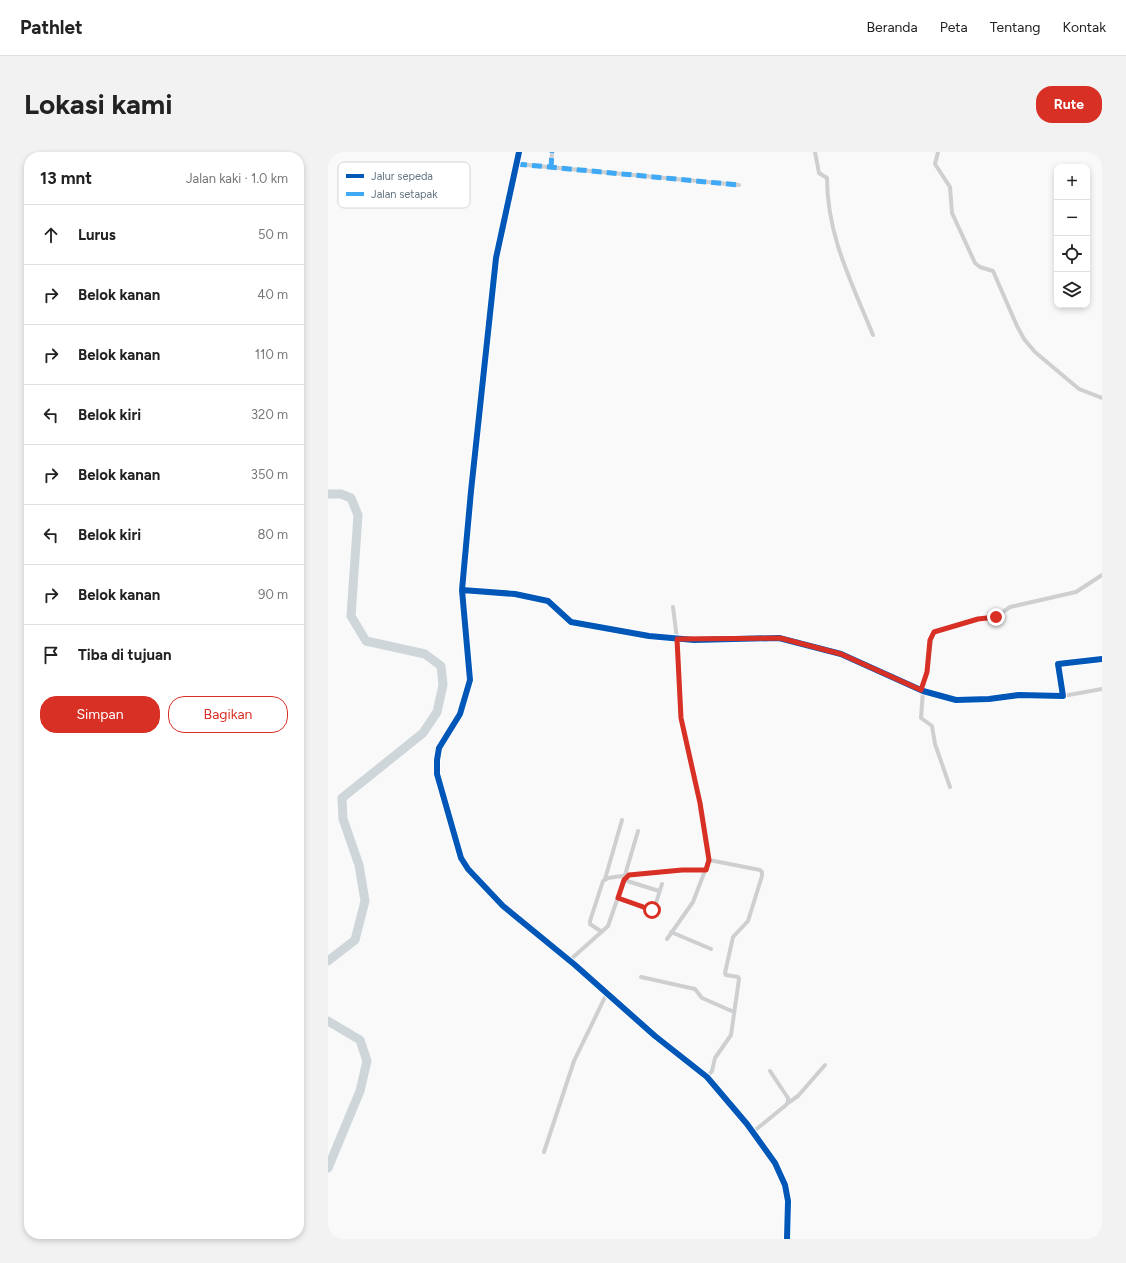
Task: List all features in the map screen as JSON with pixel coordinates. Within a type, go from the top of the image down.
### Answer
[{"type":"street","points":[[519,152],[496,258],[471,491],[462,590],[470,680],[460,714],[439,748],[437,774],[461,858],[468,869],[503,906],[570,960],[655,1036],[707,1077],[754,1132],[775,1164],[785,1185],[788,1201],[787,1239]]},
{"type":"street","points":[[550,168],[552,152]]},
{"type":"street","points":[[815,152],[819,172],[827,178],[827,194],[832,229],[840,256],[873,335]]},
{"type":"street","points":[[938,152],[935,164],[950,187],[952,213],[975,263],[980,267],[993,271],[1024,339],[1035,352],[1079,389],[1102,398]]},
{"type":"street","points":[[517,164],[739,185]]},
{"type":"street","points":[[950,787],[934,744],[932,726],[921,718],[922,691],[927,672],[930,640],[934,632],[978,619],[996,617],[1010,607],[1076,592],[1102,575]]},
{"type":"street","points":[[462,590],[496,592],[532,597],[548,601],[571,622],[649,636],[677,639],[780,638],[841,654],[922,691],[956,700],[989,699],[1019,695],[1062,696],[1102,689]]},
{"type":"street","points":[[667,939],[693,902],[709,860],[700,803],[681,718],[677,639],[673,607]]},
{"type":"street","points":[[1062,696],[1058,664],[1102,659]]},
{"type":"street","points":[[602,932],[590,924],[590,921],[622,820]]},
{"type":"street","points":[[570,960],[610,924],[626,877],[638,831]]},
{"type":"street","points":[[707,1077],[712,1071],[715,1058],[731,1035],[739,978],[726,975],[725,973],[733,937],[748,921],[762,876],[762,872],[760,870],[709,860]]},
{"type":"street","points":[[604,879],[682,870],[706,870]]},
{"type":"street","points":[[626,877],[659,891]]},
{"type":"street","points":[[618,898],[652,911],[662,884]]},
{"type":"street","points":[[671,932],[711,949]]},
{"type":"street","points":[[641,977],[695,989],[702,998],[734,1012]]},
{"type":"street","points":[[544,1152],[574,1060],[607,993]]},
{"type":"street","points":[[754,1132],[798,1096],[826,1065]]},
{"type":"street","points":[[770,1071],[788,1098],[788,1103]]},
{"type":"waterway","points":[[328,494],[341,494],[351,498],[358,515],[351,616],[366,641],[425,654],[441,666],[443,685],[437,712],[423,733],[342,798],[343,819],[359,865],[365,901],[355,940],[328,961]]},
{"type":"waterway","points":[[328,1021],[360,1040],[367,1061],[360,1091],[328,1168]]},
{"type":"marked path","points":[[551,168],[552,152]]},
{"type":"marked path","points":[[517,164],[739,185]]},
{"type":"cycle path","points":[[519,152],[496,258],[471,491],[462,590],[470,680],[460,714],[439,748],[437,774],[461,858],[468,869],[503,906],[575,965],[655,1036],[707,1077],[747,1124],[775,1163],[785,1185],[788,1201],[787,1239]]},
{"type":"cycle path","points":[[462,590],[515,594],[548,601],[571,622],[649,636],[694,640],[779,638],[841,654],[923,691],[956,700],[989,699],[1019,695],[1063,696],[1058,664],[1102,659]]},
{"type":"route","points":[[652,910],[650,911],[618,898],[624,880],[629,875],[682,870],[706,870],[709,860],[700,803],[681,718],[677,639],[780,638],[841,654],[921,690],[927,672],[931,635],[934,632],[978,619],[996,617]]}]
